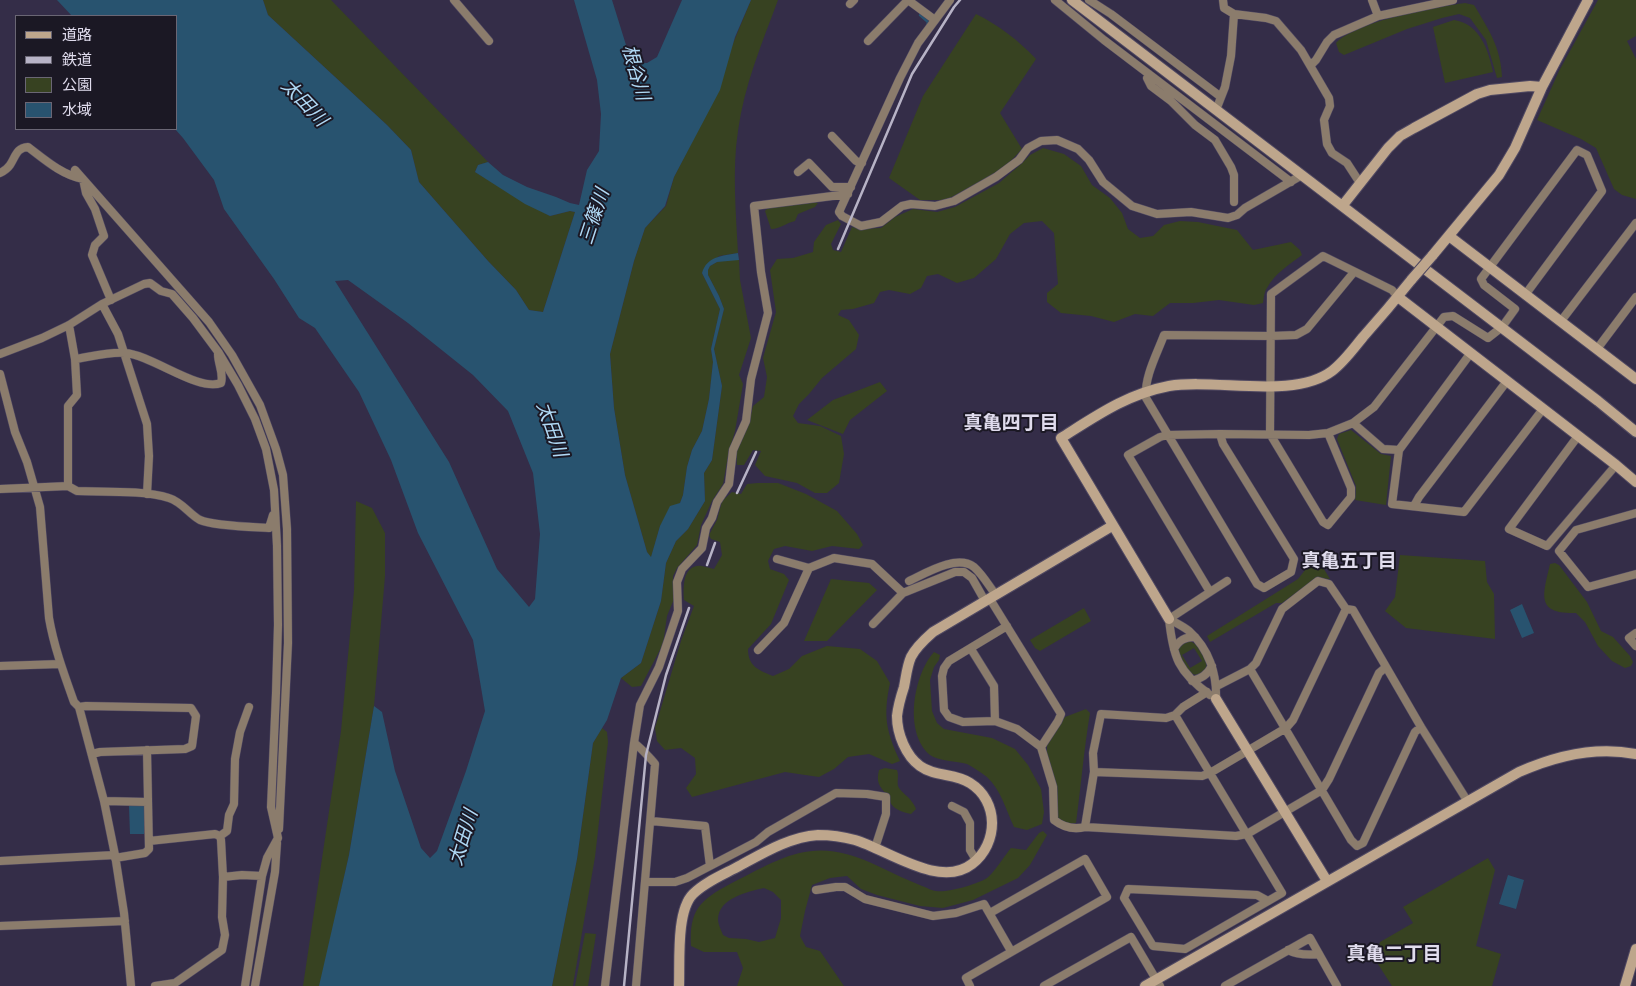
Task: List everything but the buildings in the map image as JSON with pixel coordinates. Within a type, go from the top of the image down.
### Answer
[{"type":"street","points":[[454,0],[489,41]]},
{"type":"street","points":[[868,40],[908,0],[935,20]]},
{"type":"street","points":[[950,0],[918,43],[900,78],[840,212],[842,216],[861,226],[881,222],[902,206],[911,204],[936,206],[954,201],[996,178],[1019,160],[1028,148],[1041,141],[1057,140],[1078,149],[1089,160],[1103,182],[1132,206],[1158,214],[1191,212],[1228,218],[1237,215],[1245,208],[1302,175]]},
{"type":"street","points":[[1055,0],[1291,182]]},
{"type":"street","points":[[1072,0],[1598,400],[1636,432]]},
{"type":"street","points":[[1089,0],[1221,97]]},
{"type":"street","points":[[1223,0],[1224,8],[1234,14],[1276,21],[1301,50],[1330,98],[1330,106],[1324,120],[1327,144],[1332,153],[1347,164],[1360,183]]},
{"type":"street","points":[[1372,0],[1378,16]]},
{"type":"street","points":[[1310,65],[1316,60],[1334,34],[1378,16],[1452,0]]},
{"type":"street","points":[[1327,881],[1216,700],[1187,676],[1177,659],[1171,641],[1169,619],[1060,438],[1113,406],[1146,391],[1180,386],[1270,386],[1299,384],[1315,380],[1332,371],[1398,297],[1508,162],[1542,87],[1588,0]]},
{"type":"street","points":[[1208,134],[1215,124],[1225,87],[1231,56],[1234,14]]},
{"type":"street","points":[[1149,74],[1147,78],[1151,86],[1215,140],[1234,175],[1234,202]]},
{"type":"street","points":[[1343,205],[1388,148],[1400,136],[1477,94],[1490,90],[1530,86],[1542,87]]},
{"type":"street","points":[[832,136],[856,161],[862,164]]},
{"type":"street","points":[[0,173],[10,166],[17,151],[28,147],[50,165],[72,177],[83,179]]},
{"type":"street","points":[[1210,592],[1128,455],[1160,437],[1168,435],[1309,435],[1328,433],[1353,423],[1374,407],[1444,317],[1453,316],[1488,338],[1502,327],[1515,309],[1484,285],[1481,279],[1577,150],[1587,155],[1602,191],[1525,295]]},
{"type":"street","points":[[798,172],[809,163],[832,187],[849,191]]},
{"type":"street","points":[[75,170],[185,293],[223,342],[260,405],[283,475],[287,529],[288,643],[278,838],[275,872],[255,986]]},
{"type":"street","points":[[83,179],[86,193],[95,209],[104,236],[95,245],[92,255],[111,300]]},
{"type":"street","points":[[604,986],[640,705],[659,667],[678,611],[677,582],[682,569],[702,548],[706,528],[712,518],[717,502],[729,484],[733,450],[746,421],[751,379],[768,313],[761,272],[754,206],[849,191]]},
{"type":"street","points":[[1561,321],[1636,223]]},
{"type":"street","points":[[1449,236],[1597,349],[1635,375]]},
{"type":"street","points":[[1328,433],[1351,488],[1351,497],[1328,525],[1323,522],[1270,434],[1271,294],[1323,256],[1392,290],[1398,297],[1470,354],[1636,482]]},
{"type":"street","points":[[1220,434],[1223,444],[1294,559],[1291,572],[1264,588],[1257,584],[1146,398],[1147,381],[1164,335],[1296,335],[1307,329],[1354,272]]},
{"type":"street","points":[[0,354],[42,338],[69,325],[102,304],[150,283],[161,291],[172,294],[193,318],[219,353],[255,419],[266,449],[274,490],[278,625],[271,807],[278,838],[267,858],[262,876],[244,986]]},
{"type":"street","points":[[1597,349],[1636,297]]},
{"type":"street","points":[[102,304],[118,334],[147,424],[149,456],[147,494]]},
{"type":"street","points":[[68,486],[68,406],[77,395],[75,359],[69,325]]},
{"type":"street","points":[[75,359],[124,352],[138,355],[184,377],[215,385],[221,383],[223,378],[218,361],[219,353]]},
{"type":"street","points":[[1470,354],[1399,450],[1392,504],[1464,512],[1543,409]]},
{"type":"street","points":[[0,374],[15,432],[28,462],[40,507],[49,618],[60,664],[74,702],[79,707],[104,801],[125,921],[131,986]]},
{"type":"street","points":[[1414,506],[1507,381]]},
{"type":"street","points":[[1353,423],[1383,449],[1399,450]]},
{"type":"street","points":[[1578,436],[1508,529],[1547,546],[1616,465]]},
{"type":"street","points":[[0,489],[68,486],[77,491],[147,494],[170,498],[180,503],[198,519],[208,523],[269,528],[277,504],[277,484],[283,475]]},
{"type":"street","points":[[1636,513],[1576,530],[1559,551],[1588,587],[1636,574]]},
{"type":"street","points":[[679,986],[681,922],[683,909],[691,895],[704,885],[780,844],[819,835],[839,836],[856,840],[937,872],[945,873],[970,866],[976,860],[985,850],[991,836],[991,810],[984,796],[970,783],[956,777],[933,773],[921,767],[912,759],[902,740],[897,716],[911,658],[933,632],[1112,526]]},
{"type":"street","points":[[777,560],[809,568],[834,558],[872,564],[903,593]]},
{"type":"street","points":[[909,581],[945,564],[961,562],[973,566],[981,574],[990,598],[1061,714],[1041,747]]},
{"type":"street","points":[[758,650],[784,623],[809,568]]},
{"type":"street","points":[[873,624],[903,593],[956,572],[964,572],[972,578],[990,598]]},
{"type":"street","points":[[1169,619],[1227,581]]},
{"type":"street","points":[[1217,686],[1250,669],[1256,663],[1282,608],[1318,581],[1329,584],[1346,609],[1353,610],[1421,727],[1468,802]]},
{"type":"street","points":[[1094,772],[1202,776],[1286,728],[1293,720],[1346,609]]},
{"type":"street","points":[[1169,619],[1188,630],[1203,648],[1212,666],[1217,686],[1216,700]]},
{"type":"street","points":[[1007,626],[949,661],[944,668],[942,676],[944,710],[949,717],[955,720],[963,722],[995,721],[1017,729],[1041,747],[1053,787],[1054,820],[1062,827],[1079,829],[1085,827],[1236,836],[1248,834],[1322,790],[1379,673],[1386,667]]},
{"type":"street","points":[[1636,633],[1628,638],[1636,646]]},
{"type":"street","points":[[1174,649],[1177,643],[1187,637],[1194,637]]},
{"type":"street","points":[[971,649],[994,686],[995,721]]},
{"type":"street","points":[[0,666],[60,664]]},
{"type":"street","points":[[1192,681],[1200,679],[1208,673],[1212,666]]},
{"type":"street","points":[[1250,669],[1357,846],[1364,843],[1415,732],[1421,727]]},
{"type":"street","points":[[1085,827],[1094,772],[1093,753],[1101,714],[1166,718],[1175,715],[1207,692]]},
{"type":"street","points":[[79,707],[191,708],[196,716],[192,746],[185,749],[100,752],[92,754]]},
{"type":"street","points":[[220,836],[227,831],[229,815],[234,804],[235,760],[240,732],[249,707]]},
{"type":"street","points":[[1175,715],[1282,892],[1268,901],[1185,949],[1153,946],[1124,898],[1128,889],[1257,895],[1268,901]]},
{"type":"street","points":[[634,743],[638,744],[655,764],[636,986]]},
{"type":"street","points":[[0,861],[115,857],[145,853],[149,849],[147,750]]},
{"type":"street","points":[[1144,986],[1158,983],[1327,881],[1519,772],[1542,762],[1570,754],[1604,750],[1636,754]]},
{"type":"street","points":[[645,882],[675,882],[687,878],[756,842],[768,832],[836,792],[886,797],[886,814],[875,848]]},
{"type":"street","points":[[104,801],[148,802]]},
{"type":"street","points":[[952,806],[964,812],[970,823],[970,850],[976,860]]},
{"type":"street","points":[[651,821],[705,826],[710,866]]},
{"type":"street","points":[[149,841],[215,834],[220,836]]},
{"type":"street","points":[[156,986],[175,983],[222,950],[226,935],[222,917],[223,877],[220,836]]},
{"type":"street","points":[[970,986],[966,978],[1107,896],[1085,859],[990,913]]},
{"type":"street","points":[[223,877],[242,875],[262,876]]},
{"type":"street","points":[[816,890],[845,887],[865,899],[933,916],[956,913],[984,904],[1011,951]]},
{"type":"street","points":[[0,926],[125,921]]},
{"type":"street","points":[[1044,986],[1131,937],[1158,983]]},
{"type":"street","points":[[1225,986],[1310,938],[1337,986]]},
{"type":"street","points":[[1624,986],[1636,949]]},
{"type":"street","points":[[1288,950],[1302,954],[1319,954]]},
{"type":"street","points":[[183,978],[187,985]]},
{"type":"green space","points":[[263,0],[331,0],[488,162],[478,165],[475,172],[550,216],[570,211],[575,212],[543,312],[529,310],[516,290],[419,182],[411,150],[387,125],[268,15]]},
{"type":"green space","points":[[751,0],[778,0],[749,81],[738,131],[735,176],[738,253],[719,256],[702,273],[720,309],[711,349],[713,362],[709,399],[702,431],[692,450],[687,467],[683,495],[680,503],[660,526],[651,558],[647,552],[625,475],[614,408],[610,354],[634,261],[645,228],[666,206],[674,177],[694,138]]},
{"type":"green space","points":[[1598,0],[1636,0],[1636,36],[1627,41],[1636,59],[1636,199],[1622,195],[1614,189],[1596,148],[1581,139],[1537,120],[1559,71]]},
{"type":"green space","points":[[1465,3],[1474,5],[1489,31],[1497,48],[1502,77],[1497,78],[1486,40],[1470,18],[1459,14],[1407,29],[1344,55],[1339,52],[1336,43],[1346,35],[1361,28],[1397,16]]},
{"type":"green space","points":[[976,14],[1008,34],[1036,59],[1000,113],[1022,149],[1008,164],[989,177],[946,200],[920,200],[889,178],[923,96]]},
{"type":"green space","points":[[1454,20],[1463,22],[1476,32],[1485,46],[1493,72],[1445,83],[1433,27]]},
{"type":"green space","points":[[1043,148],[1064,154],[1081,166],[1092,185],[1110,198],[1122,213],[1128,229],[1140,238],[1153,236],[1164,225],[1180,221],[1198,222],[1237,230],[1253,250],[1291,242],[1300,250],[1302,255],[1274,278],[1265,291],[1263,303],[1254,305],[1219,300],[1170,303],[1153,316],[1135,314],[1114,322],[1091,316],[1061,313],[1047,302],[1047,293],[1058,284],[1054,233],[1042,221],[1024,223],[1010,234],[996,259],[974,278],[957,283],[938,274],[927,276],[921,288],[910,294],[889,290],[880,292],[874,303],[853,309],[841,310],[838,315],[849,320],[859,335],[856,349],[822,378],[799,404],[793,416],[798,423],[820,426],[841,436],[844,454],[839,483],[827,493],[815,493],[797,483],[765,476],[755,465],[761,451],[753,450],[744,465],[737,465],[736,451],[749,422],[753,406],[764,397],[767,377],[763,358],[776,312],[770,270],[777,259],[793,258],[813,252],[814,242],[826,225],[838,220],[841,224],[831,244],[833,250],[841,252],[852,227],[861,229],[881,228],[895,217],[913,209],[937,212],[955,207],[999,183],[1030,155]]},
{"type":"green space","points":[[814,201],[818,203],[815,207],[798,214],[795,221],[771,229],[765,211],[769,207]]},
{"type":"green space","points":[[739,260],[740,280],[751,338],[739,375],[743,384],[735,431],[723,484],[712,501],[701,525],[697,545],[677,568],[673,576],[674,599],[667,616],[663,644],[641,686],[632,687],[621,678],[641,663],[661,601],[666,563],[676,541],[688,529],[705,501],[704,473],[712,460],[722,386],[714,349],[724,309],[708,275],[708,270],[710,266],[717,262]]},
{"type":"green space","points":[[880,382],[887,391],[850,420],[843,434],[807,420],[833,400]]},
{"type":"green space","points":[[1351,430],[1381,454],[1391,456],[1386,505],[1355,500],[1356,486],[1337,439],[1339,434]]},
{"type":"green space","points":[[778,483],[806,494],[837,511],[857,534],[863,545],[859,549],[832,546],[812,551],[785,546],[774,549],[768,561],[770,569],[784,574],[789,580],[771,624],[748,649],[750,660],[755,667],[773,676],[789,669],[802,656],[827,646],[860,649],[877,661],[890,683],[886,714],[887,723],[900,761],[892,764],[869,754],[848,757],[834,769],[819,777],[785,772],[692,797],[686,788],[696,774],[695,758],[681,748],[665,750],[657,741],[655,728],[681,641],[694,606],[684,600],[684,583],[691,568],[702,566],[714,569],[722,555],[720,542],[711,539],[709,535],[717,520],[722,501],[732,492],[741,494],[747,484]]},
{"type":"green space","points":[[356,501],[372,508],[385,533],[385,576],[374,706],[349,855],[321,981],[319,986],[303,986],[341,731],[354,591]]},
{"type":"green space","points":[[1400,555],[1485,561],[1487,582],[1494,594],[1495,639],[1406,628],[1385,611],[1395,597]]},
{"type":"green space","points":[[1316,556],[1330,579],[1317,578],[1282,603],[1276,603],[1210,642],[1207,636],[1298,579]]},
{"type":"green space","points":[[1555,563],[1559,565],[1587,602],[1601,631],[1613,637],[1630,656],[1633,662],[1631,666],[1625,668],[1612,661],[1598,646],[1585,622],[1576,613],[1554,610],[1548,606],[1544,593],[1545,585],[1550,564]]},
{"type":"green space","points":[[831,579],[869,583],[877,590],[827,641],[804,641]]},
{"type":"green space","points":[[1084,608],[1091,621],[1040,651],[1035,648],[1030,640]]},
{"type":"green space","points":[[1189,641],[1197,645],[1205,657],[1206,670],[1199,675],[1187,671],[1177,652],[1181,644]],"holes":[[[1194,648],[1202,661],[1190,668],[1182,655]]]},
{"type":"green space","points":[[934,652],[940,655],[930,680],[932,711],[937,723],[944,729],[992,738],[1015,749],[1028,765],[1041,789],[1044,812],[1042,824],[1027,830],[1014,827],[1000,794],[987,777],[967,764],[933,757],[922,745],[916,732],[914,703],[921,674]]},
{"type":"green space","points":[[1086,709],[1090,713],[1076,823],[1063,824],[1057,818],[1047,759],[1047,745],[1065,717]]},
{"type":"green space","points":[[602,728],[607,732],[608,742],[595,857],[573,986],[552,986],[577,859],[593,743]]},
{"type":"green space","points":[[885,768],[897,770],[898,786],[911,800],[916,809],[911,814],[894,807],[880,786],[878,781],[879,770]]},
{"type":"green space","points":[[1043,831],[1047,835],[1030,865],[1018,878],[973,900],[943,908],[920,906],[877,895],[861,889],[847,876],[830,878],[812,885],[800,936],[806,947],[820,951],[844,986],[737,986],[743,968],[737,952],[704,952],[691,946],[692,923],[698,908],[704,901],[730,884],[786,857],[820,850],[838,852],[858,857],[931,890],[947,891],[962,888],[987,878],[1011,848],[1026,850],[1039,833]],"holes":[[[764,888],[773,892],[781,900],[781,918],[775,938],[759,942],[729,938],[723,935],[718,919],[723,906],[742,894]]]},
{"type":"green space","points":[[1488,858],[1495,870],[1476,946],[1501,954],[1492,986],[1392,986],[1374,958],[1380,942],[1413,923],[1403,907]]},
{"type":"green space","points":[[585,933],[596,934],[588,986],[575,986]]},
{"type":"water","points":[[57,0],[263,0],[268,15],[387,125],[411,150],[419,182],[516,290],[529,310],[543,312],[575,212],[570,211],[550,216],[525,204],[475,172],[478,165],[488,162],[503,175],[527,187],[579,205],[587,170],[599,151],[601,114],[597,80],[574,0],[612,0],[626,45],[634,62],[647,63],[657,57],[682,0],[751,0],[735,37],[720,90],[674,177],[665,206],[645,228],[634,261],[610,354],[614,408],[625,475],[647,552],[651,557],[660,526],[670,506],[680,503],[683,495],[687,467],[692,450],[702,431],[709,399],[713,362],[711,349],[720,309],[702,273],[704,267],[711,260],[738,253],[739,260],[717,262],[710,266],[708,270],[708,275],[724,309],[714,349],[722,386],[712,460],[704,473],[705,501],[688,529],[676,541],[666,563],[661,601],[641,663],[621,678],[607,720],[593,743],[577,859],[552,986],[319,986],[349,855],[374,706],[382,712],[395,771],[421,848],[430,858],[437,851],[485,711],[473,640],[418,533],[391,460],[359,392],[315,328],[299,318],[274,279],[224,209],[214,180],[176,130],[178,130],[178,15],[71,15]],"holes":[[[348,280],[408,323],[473,375],[508,411],[533,473],[540,534],[535,599],[529,607],[497,569],[449,462],[335,281]]]},
{"type":"water","points":[[1522,604],[1534,633],[1522,638],[1510,610]]},
{"type":"water","points":[[129,806],[144,806],[144,834],[130,834]]},
{"type":"water","points":[[1508,875],[1524,880],[1516,909],[1499,904]]},
{"type":"waterway","points":[[920,15],[928,22],[927,26]]},
{"type":"waterway","points":[[833,192],[844,191]]},
{"type":"railway","points":[[838,249],[912,74],[960,0]]},
{"type":"railway","points":[[737,493],[756,452]]},
{"type":"railway","points":[[707,565],[715,543]]},
{"type":"railway","points":[[624,986],[646,755],[666,675],[689,608]]},
{"type":"district","name":"真亀四丁目","points":[[1011,425]]},
{"type":"district","name":"真亀五丁目","points":[[1349,563]]},
{"type":"district","name":"真亀二丁目","points":[[1394,956]]},
{"type":"water label","name":"根谷川","points":[[634,73]]},
{"type":"water label","name":"太田川","points":[[303,104]]},
{"type":"water label","name":"三篠川","points":[[596,217]]},
{"type":"water label","name":"太田川","points":[[550,430]]},
{"type":"water label","name":"太田川","points":[[465,838]]}]
